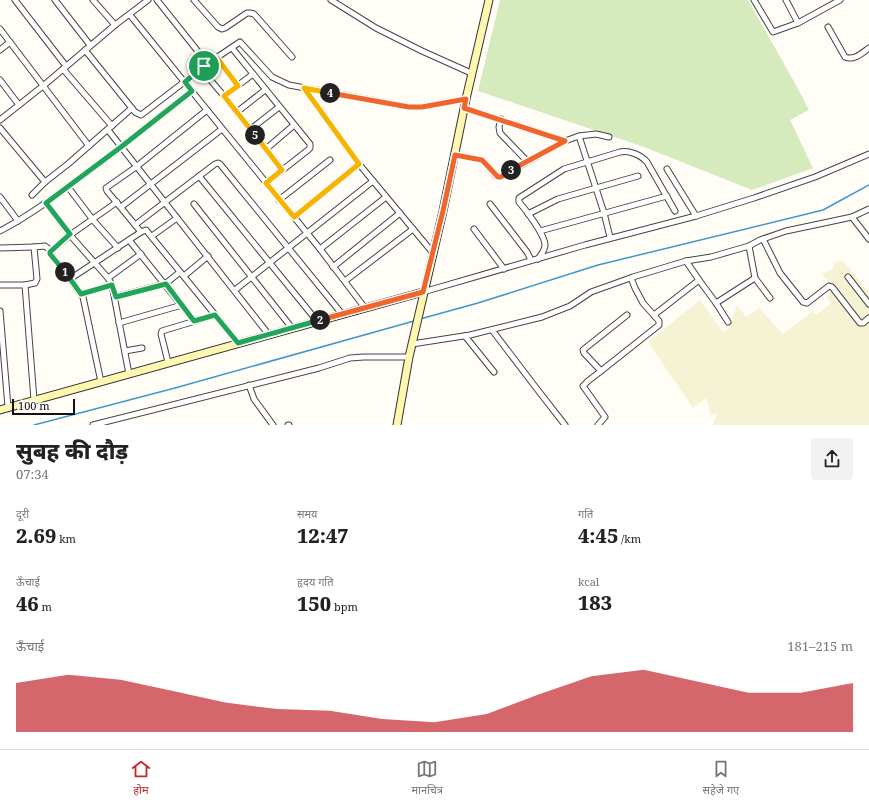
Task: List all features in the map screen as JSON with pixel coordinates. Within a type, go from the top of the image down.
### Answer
[{"type":"street","points":[[15,0],[110,128],[121,147],[149,184],[208,256],[269,335]]},
{"type":"street","points":[[55,0],[90,45]]},
{"type":"street","points":[[93,0],[115,25]]},
{"type":"street","points":[[157,0],[204,59],[206,63],[203,67]]},
{"type":"street","points":[[194,0],[218,27],[222,29],[247,13],[254,14],[292,57]]},
{"type":"street","points":[[331,0],[376,28],[422,52],[471,73]]},
{"type":"street","points":[[397,425],[408,357],[413,342],[422,296],[443,211],[471,73],[489,0]]},
{"type":"street","points":[[754,0],[773,32],[798,23],[840,0]]},
{"type":"street","points":[[786,0],[798,23]]},
{"type":"street","points":[[0,120],[43,86],[90,45],[146,1]]},
{"type":"street","points":[[130,14],[320,249],[365,308]]},
{"type":"street","points":[[828,27],[845,57],[853,58],[869,48]]},
{"type":"street","points":[[0,29],[89,146]]},
{"type":"street","points":[[0,50],[10,42]]},
{"type":"street","points":[[85,50],[132,108],[141,115],[203,67],[238,43],[242,43],[272,77],[289,85],[409,107],[422,107],[466,99]]},
{"type":"street","points":[[232,48],[310,144],[310,148],[266,183]]},
{"type":"street","points":[[217,58],[238,86]]},
{"type":"street","points":[[203,67],[282,170]]},
{"type":"street","points":[[224,96],[253,74]]},
{"type":"street","points":[[0,80],[19,105]]},
{"type":"street","points":[[304,88],[359,164],[433,253]]},
{"type":"street","points":[[237,112],[265,90]]},
{"type":"street","points":[[0,231],[18,222],[68,187],[192,91]]},
{"type":"street","points":[[251,129],[279,107]]},
{"type":"street","points":[[32,195],[45,182],[132,108]]},
{"type":"street","points":[[464,108],[502,119],[565,141]]},
{"type":"street","points":[[141,232],[106,188],[207,110]]},
{"type":"street","points":[[502,119],[499,127],[500,133],[527,161]]},
{"type":"street","points":[[266,149],[294,125]]},
{"type":"street","points":[[0,128],[45,182]]},
{"type":"street","points":[[120,207],[222,129]]},
{"type":"street","points":[[455,155],[482,160],[498,177],[501,177],[565,141],[579,136],[596,134],[609,137]]},
{"type":"street","points":[[579,136],[604,213],[610,238]]},
{"type":"street","points":[[538,259],[543,252],[545,245],[540,231],[519,202],[520,197],[564,169],[624,151],[642,157],[647,162],[675,211]]},
{"type":"street","points":[[0,410],[342,314],[422,296],[531,260],[696,216],[815,177],[869,154]]},
{"type":"street","points":[[279,200],[330,160]]},
{"type":"street","points":[[135,225],[215,164],[220,164],[342,314]]},
{"type":"street","points":[[294,217],[359,164]]},
{"type":"street","points":[[667,169],[696,216]]},
{"type":"street","points":[[199,176],[317,321]]},
{"type":"street","points":[[528,214],[558,199],[638,176]]},
{"type":"street","points":[[235,290],[373,181]]},
{"type":"street","points":[[68,187],[93,220],[118,248]]},
{"type":"street","points":[[540,231],[666,196]]},
{"type":"street","points":[[320,249],[386,197]]},
{"type":"street","points":[[0,198],[18,222]]},
{"type":"street","points":[[50,250],[70,234],[93,220],[117,202]]},
{"type":"street","points":[[46,203],[70,234],[108,278],[112,285],[116,297],[129,374]]},
{"type":"street","points":[[194,204],[292,328]]},
{"type":"street","points":[[490,204],[527,252],[531,260]]},
{"type":"street","points":[[413,342],[465,336],[548,315],[570,306],[591,292],[631,278],[686,261],[711,257],[749,246],[786,231],[852,217],[869,209]]},
{"type":"street","points":[[333,266],[400,213]]},
{"type":"street","points":[[852,217],[869,238]]},
{"type":"street","points":[[152,236],[177,218]]},
{"type":"street","points":[[345,281],[413,229]]},
{"type":"street","points":[[474,229],[504,268]]},
{"type":"street","points":[[70,279],[146,230],[238,343]]},
{"type":"street","points":[[764,239],[780,273],[803,302],[807,303],[830,286],[860,323],[863,323],[869,318]]},
{"type":"street","points":[[129,240],[166,284],[194,321]]},
{"type":"street","points":[[0,248],[45,246],[50,250],[50,254],[81,294],[85,302],[101,382]]},
{"type":"street","points":[[749,246],[755,278],[770,298]]},
{"type":"street","points":[[0,285],[33,284],[37,281],[34,247]]},
{"type":"street","points":[[108,278],[141,254]]},
{"type":"street","points":[[116,297],[166,284],[208,256]]},
{"type":"street","points":[[686,261],[716,302],[728,322]]},
{"type":"street","points":[[848,277],[869,304]]},
{"type":"street","points":[[598,425],[605,417],[583,386],[658,327],[660,323],[640,298],[631,278]]},
{"type":"street","points":[[716,302],[755,278]]},
{"type":"street","points":[[654,315],[699,280]]},
{"type":"street","points":[[25,284],[34,400]]},
{"type":"street","points":[[81,294],[112,285]]},
{"type":"street","points":[[120,323],[182,305]]},
{"type":"street","points":[[0,311],[8,407]]},
{"type":"street","points":[[168,362],[161,334],[162,330],[215,315]]},
{"type":"street","points":[[601,371],[583,350],[627,315]]},
{"type":"street","points":[[492,330],[565,425]]},
{"type":"street","points":[[465,336],[494,372]]},
{"type":"street","points":[[125,351],[142,348]]},
{"type":"street","points":[[93,425],[350,358],[408,357]]},
{"type":"street","points":[[249,385],[254,399],[273,425]]},
{"type":"shaded area","points":[[842,260],[869,292],[869,425],[713,425],[717,413],[711,415],[706,398],[693,408],[648,342],[700,300],[723,332],[730,326],[737,305],[746,317],[759,308],[783,334],[813,311],[816,315],[831,303],[826,296],[834,290],[822,274],[834,268],[833,263]]},
{"type":"green space","points":[[500,0],[748,0],[809,110],[790,120],[813,168],[752,190],[644,147],[478,91]]},
{"type":"waterway","points":[[420,319],[478,303],[598,265],[823,210],[869,185]]},
{"type":"waterway","points":[[34,425],[175,388],[414,321]]},
{"type":"route","points":[[217,58],[238,86],[224,96],[282,170],[266,183],[294,217],[359,164],[304,88],[409,107],[422,107],[466,99],[464,108],[502,119],[565,141],[500,177],[496,176],[480,159],[455,155],[423,292],[238,343],[215,315],[194,321],[166,284],[116,297],[112,285],[81,294],[50,254],[50,250],[70,234],[46,203],[121,147],[192,91],[185,82],[204,66],[217,58]]}]
